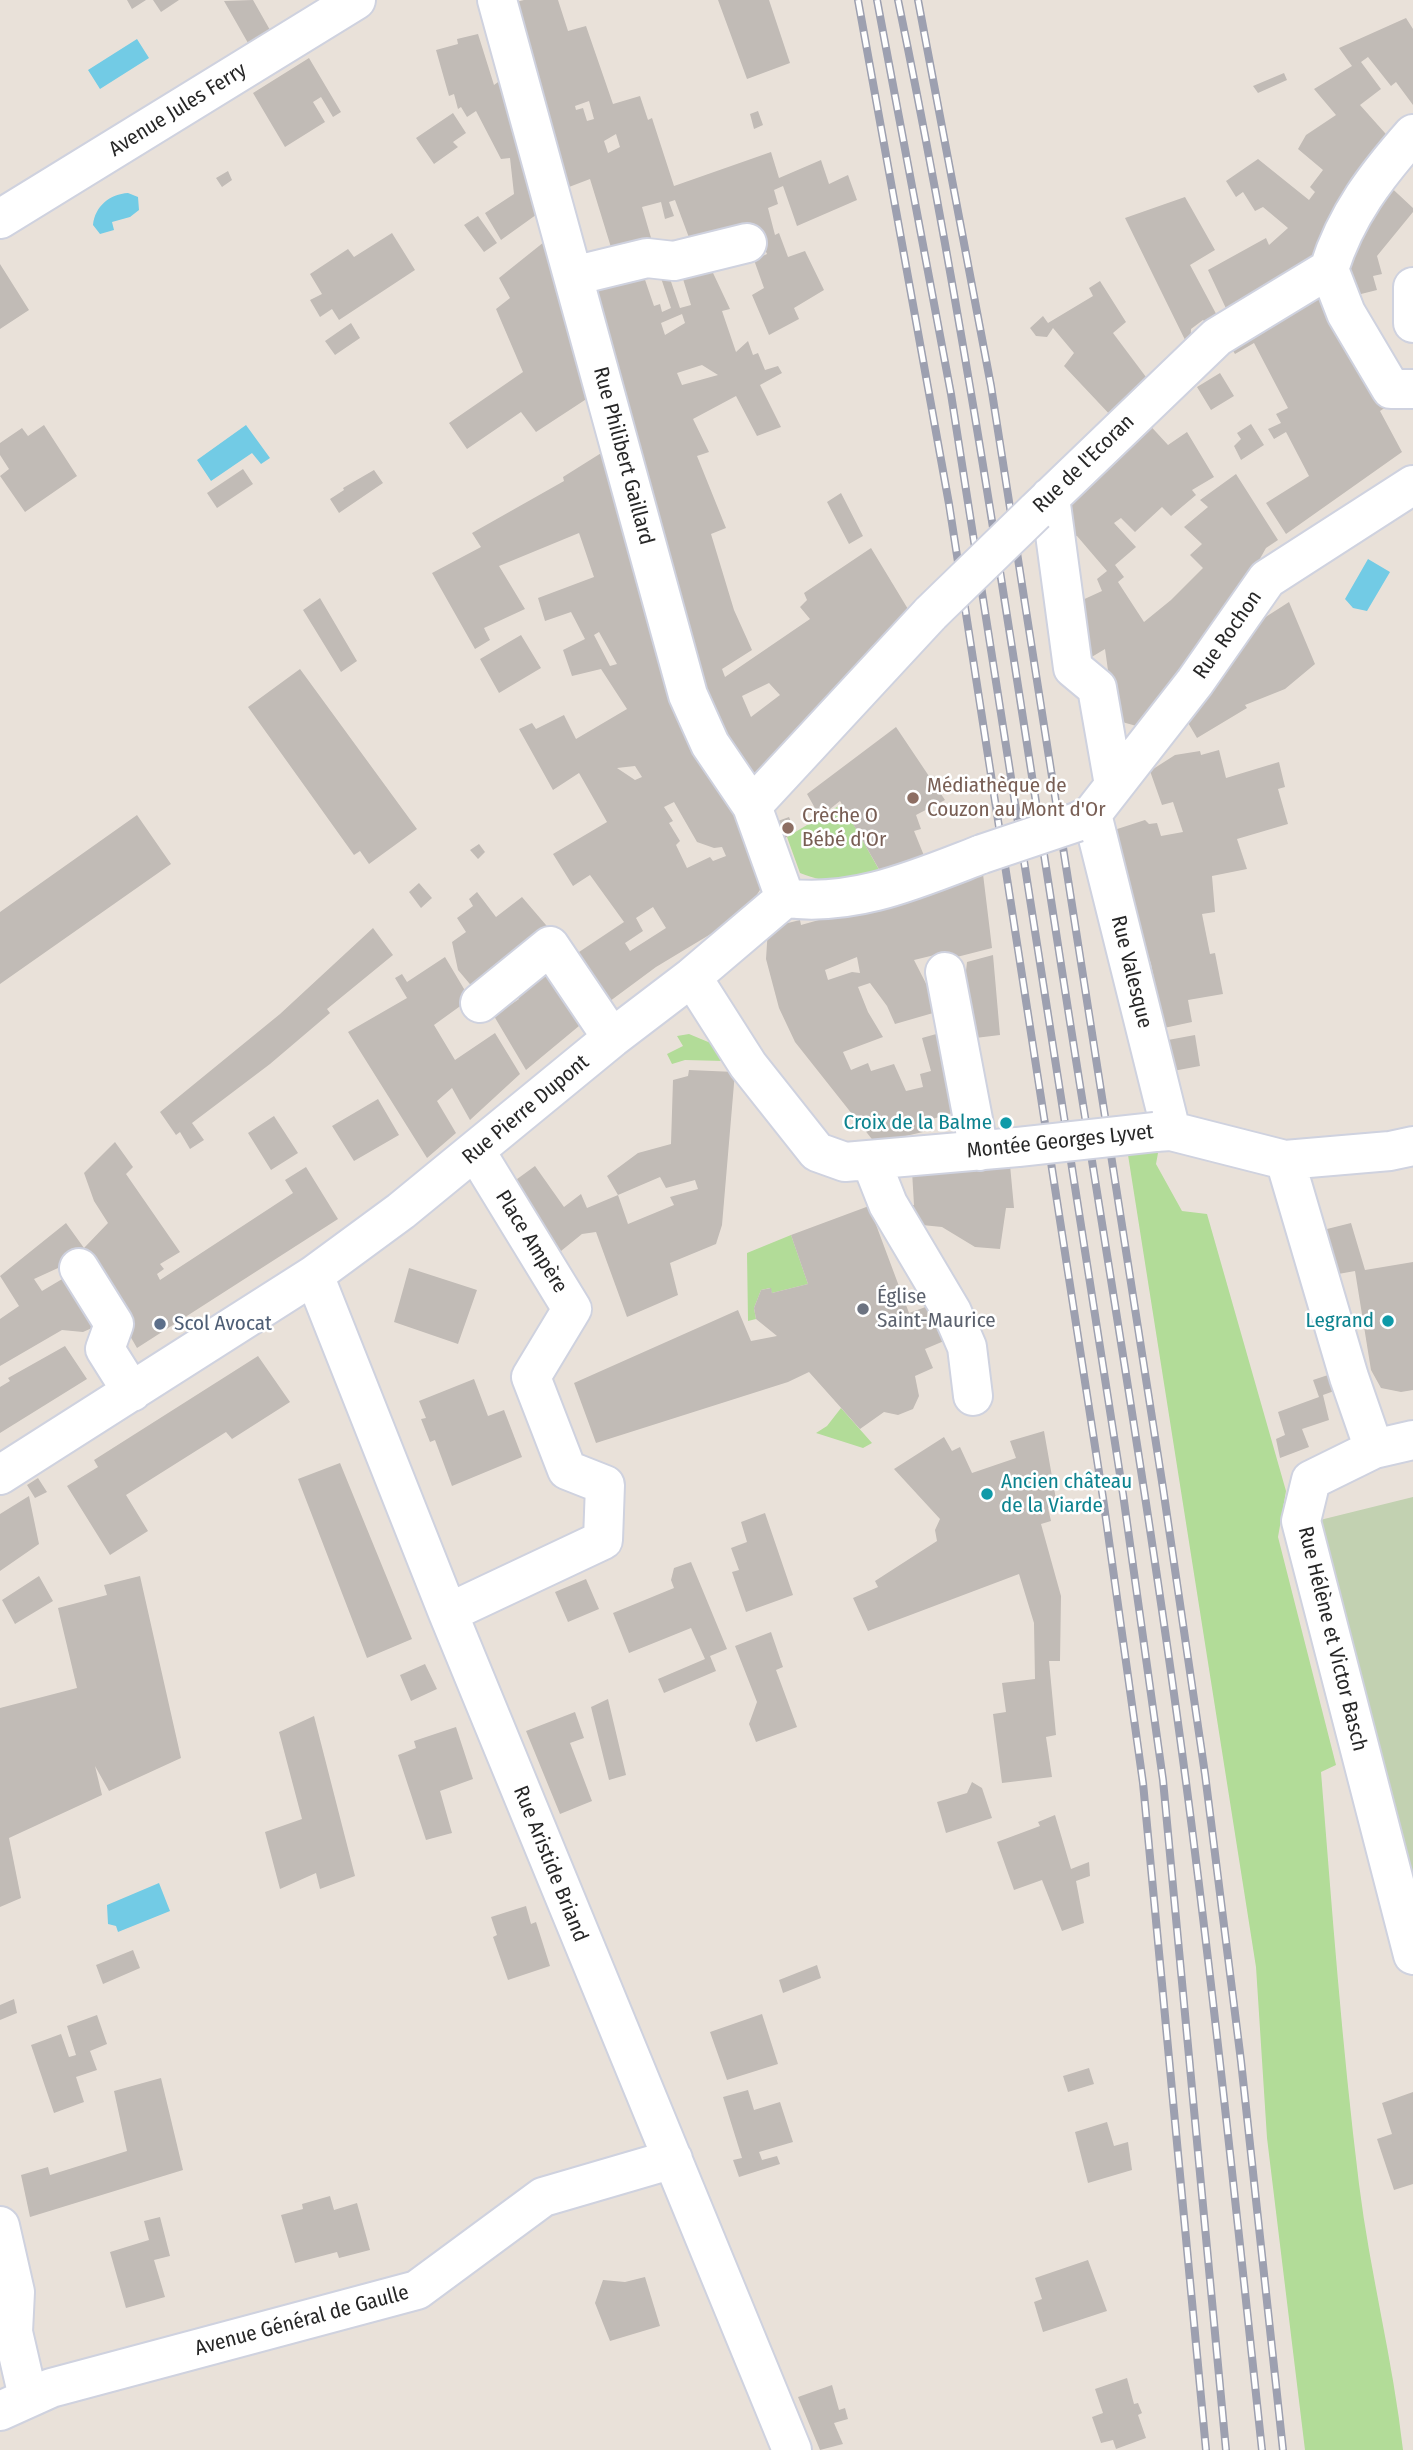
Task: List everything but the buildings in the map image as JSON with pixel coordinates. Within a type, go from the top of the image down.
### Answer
[{"type":"street","name":"Avenue Jules Ferry","points":[[0,219],[356,0]]},
{"type":"street","name":"Rue Philibert Gaillard","points":[[497,0],[688,695],[710,744],[752,806],[785,898]]},
{"type":"street","points":[[1413,134],[1379,173],[1340,234],[1329,269],[1346,313],[1391,389],[1413,389]]},
{"type":"street","points":[[573,276],[647,258],[674,261],[747,243]]},
{"type":"street","name":"Rue de l'Ecoran","points":[[752,806],[931,613],[1217,337],[1329,269]]},
{"type":"street","points":[[1413,287],[1413,323]]},
{"type":"street","name":"Rue Rochon","points":[[1094,807],[1195,682],[1267,579],[1413,485]]},
{"type":"street","name":"Rue Valesque","points":[[1042,504],[1073,668],[1097,688],[1094,807],[1163,1131]]},
{"type":"street","points":[[785,898],[816,902],[872,894],[982,854],[1094,807]]},
{"type":"street","name":"Rue Pierre Dupont","points":[[0,1475],[314,1275],[476,1153],[612,1038],[692,977],[785,898]]},
{"type":"street","points":[[480,1003],[550,946],[612,1038]]},
{"type":"street","points":[[944,971],[979,1152]]},
{"type":"street","points":[[692,977],[748,1065],[817,1152],[845,1163],[871,1161],[888,1205],[952,1312],[967,1347],[973,1396]]},
{"type":"street","name":"Montée Georges Lyvet","points":[[871,1161],[1163,1131],[1285,1160],[1413,1146]]},
{"type":"street","name":"Place Ampère","points":[[448,1613],[603,1540],[605,1485],[567,1470],[531,1377],[572,1309],[476,1153]]},
{"type":"street","points":[[1285,1160],[1349,1377],[1374,1449],[1413,1440]]},
{"type":"street","points":[[79,1268],[114,1324],[105,1349],[132,1392]]},
{"type":"street","name":"Rue Aristide Briand","points":[[314,1275],[448,1613],[792,2450]]},
{"type":"street","name":"Rue Hélène et Victor Basch","points":[[1374,1449],[1311,1480],[1301,1521],[1413,1955]]},
{"type":"street","name":"Avenue Général de Gaulle","points":[[0,2226],[15,2292],[14,2404],[51,2388],[417,2290],[542,2197],[673,2159]]},
{"type":"green space","points":[[842,804],[882,875],[841,882],[821,880],[800,873],[787,837]]},
{"type":"green space","points":[[689,1034],[713,1044],[724,1061],[685,1060],[672,1064],[667,1054],[683,1046],[677,1036]]},
{"type":"green space","points":[[1158,1153],[1156,1164],[1182,1211],[1207,1214],[1286,1491],[1278,1537],[1336,1765],[1321,1772],[1347,2081],[1364,2217],[1403,2450],[1305,2450],[1267,2138],[1256,1967],[1128,1155]]},
{"type":"green space","points":[[791,1235],[808,1284],[772,1293],[770,1288],[761,1290],[754,1308],[756,1319],[748,1321],[747,1253]]},
{"type":"green space","points":[[841,1408],[872,1443],[863,1448],[816,1433],[827,1426]]},
{"type":"green space","points":[[1413,1497],[1413,1879],[1320,1520]]},
{"type":"water","points":[[137,39],[149,58],[100,89],[88,70]]},
{"type":"water","points":[[128,193],[138,197],[139,210],[130,217],[112,222],[114,230],[100,234],[93,225],[100,207],[115,196]]},
{"type":"water","points":[[246,425],[270,458],[261,464],[252,453],[211,481],[197,460]]},
{"type":"water","points":[[1368,559],[1390,572],[1367,611],[1353,608],[1345,599]]},
{"type":"water","points":[[159,1883],[170,1911],[118,1932],[116,1926],[108,1924],[107,1905]]},
{"type":"railway","points":[[858,0],[949,504],[1103,1498],[1143,1783],[1206,2450]]},
{"type":"railway","points":[[877,0],[951,394],[1123,1494],[1163,1780],[1226,2450]]},
{"type":"railway","points":[[898,0],[944,235],[984,471],[1156,1572],[1207,1949],[1262,2450]]},
{"type":"railway","points":[[918,0],[991,386],[1163,1488],[1205,1774],[1241,2061],[1283,2450]]},
{"type":"place","name":"Médiathèque de Couzon au Mont d'Or","points":[[913,798]]},
{"type":"place","name":"Crèche O Bébé d'Or","points":[[788,828]]},
{"type":"place","name":"Croix de la Balme","points":[[1006,1123]]},
{"type":"place","name":"Église Saint-Maurice","points":[[863,1309]]},
{"type":"place","name":"Legrand","points":[[1388,1321]]},
{"type":"place","name":"Scol Avocat","points":[[160,1324]]},
{"type":"place","name":"Ancien château de la Viarde","points":[[987,1494]]}]
